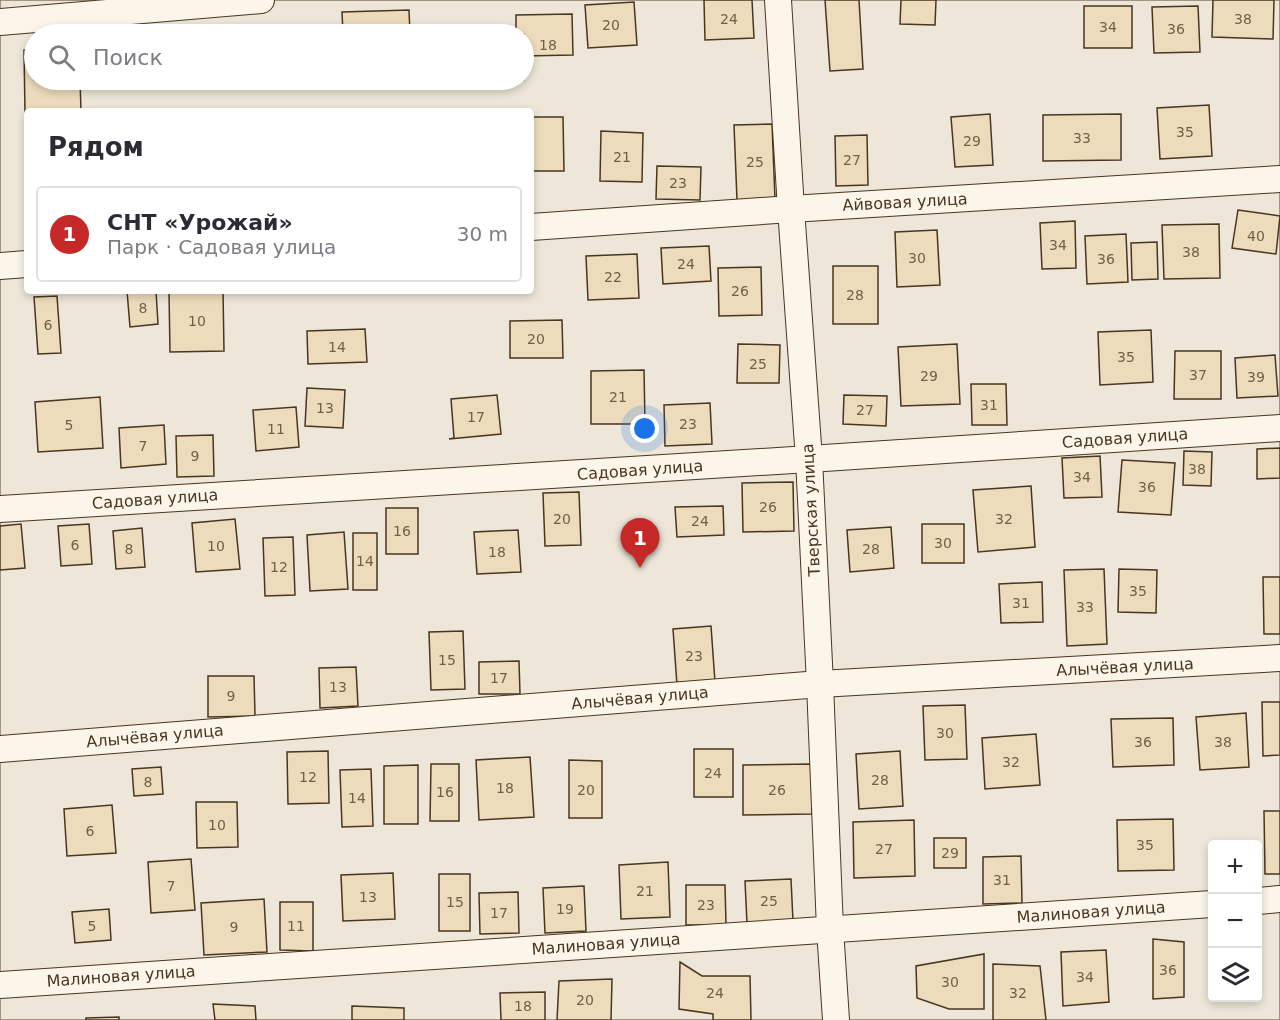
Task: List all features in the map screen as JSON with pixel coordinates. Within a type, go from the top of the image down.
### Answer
[{"type":"street","points":[[0,22],[261,0]]},
{"type":"street","name":"Тверская улица","points":[[778,0],[809,459],[836,1020]]},
{"type":"street","name":"Айвовая улица","points":[[534,227],[1280,179]]},
{"type":"street","points":[[0,266],[24,264]]},
{"type":"street","name":"Садовая улица","points":[[0,509],[1280,428]]},
{"type":"street","name":"Алычёвая улица","points":[[0,749],[820,684],[1280,658]]},
{"type":"street","points":[[1262,901],[1280,899]]},
{"type":"street","name":"Малиновая улица","points":[[0,985],[1208,904]]},
{"type":"shaded area","points":[[0,0],[1280,0],[1280,1020],[0,1020]]},
{"type":"building","points":[[704,0],[752,0],[754,38],[705,40]]},
{"type":"building","points":[[825,0],[859,0],[863,69],[830,71]]},
{"type":"building","points":[[901,0],[936,0],[935,25],[900,24]]},
{"type":"building","points":[[1213,0],[1274,0],[1273,39],[1212,37]]},
{"type":"building","points":[[634,2],[637,45],[588,48],[585,5]]},
{"type":"building","points":[[1084,6],[1132,6],[1132,48],[1084,48]]},
{"type":"building","points":[[1198,6],[1200,52],[1154,53],[1152,7]]},
{"type":"building","points":[[409,10],[410,24],[343,24],[342,12]]},
{"type":"building","points":[[572,14],[573,55],[534,56],[534,24],[516,24],[516,15]]},
{"type":"building","points":[[25,90],[80,90],[81,108],[25,108]]},
{"type":"building","points":[[1209,105],[1212,156],[1160,159],[1157,108]]},
{"type":"building","points":[[990,114],[993,165],[955,167],[951,117]]},
{"type":"building","points":[[1121,114],[1121,160],[1043,161],[1043,115]]},
{"type":"building","points":[[534,117],[563,117],[564,171],[534,171]]},
{"type":"building","points":[[772,124],[775,199],[737,200],[734,125]]},
{"type":"building","points":[[601,131],[643,133],[642,182],[600,181]]},
{"type":"building","points":[[867,135],[868,185],[836,186],[835,136]]},
{"type":"building","points":[[657,166],[701,167],[700,200],[656,199]]},
{"type":"building","points":[[1238,210],[1280,216],[1276,254],[1232,248]]},
{"type":"building","points":[[1075,221],[1076,268],[1042,269],[1040,223]]},
{"type":"building","points":[[1219,224],[1220,278],[1164,279],[1162,225]]},
{"type":"building","points":[[937,230],[940,285],[897,287],[895,232]]},
{"type":"building","points":[[1126,234],[1128,282],[1087,284],[1085,236]]},
{"type":"building","points":[[1157,242],[1158,279],[1132,280],[1131,243]]},
{"type":"building","points":[[709,246],[711,281],[663,284],[661,248]]},
{"type":"building","points":[[637,254],[639,298],[588,300],[586,256]]},
{"type":"building","points":[[833,266],[878,266],[878,324],[833,324]]},
{"type":"building","points":[[761,267],[762,315],[719,316],[718,268]]},
{"type":"building","points":[[127,294],[156,294],[158,324],[130,327]]},
{"type":"building","points":[[169,294],[223,294],[224,351],[170,352]]},
{"type":"building","points":[[57,296],[61,353],[38,354],[34,297]]},
{"type":"building","points":[[562,320],[563,358],[510,358],[510,321]]},
{"type":"building","points":[[365,329],[367,362],[308,364],[307,331]]},
{"type":"building","points":[[1151,330],[1153,382],[1100,385],[1098,332]]},
{"type":"building","points":[[738,344],[780,345],[779,383],[737,383]]},
{"type":"building","points":[[957,344],[960,404],[901,406],[898,347]]},
{"type":"building","points":[[1175,351],[1221,351],[1221,399],[1174,399]]},
{"type":"building","points":[[1275,355],[1278,396],[1237,398],[1235,358]]},
{"type":"building","points":[[644,370],[645,424],[591,424],[591,371]]},
{"type":"building","points":[[971,384],[1006,384],[1007,425],[972,425]]},
{"type":"building","points":[[307,388],[345,390],[343,428],[305,426]]},
{"type":"building","points":[[497,395],[501,434],[449,439],[454,438],[451,399]]},
{"type":"building","points":[[844,395],[887,396],[886,426],[843,424]]},
{"type":"building","points":[[100,397],[103,448],[38,452],[35,402]]},
{"type":"building","points":[[710,403],[712,444],[665,446],[664,405]]},
{"type":"building","points":[[296,407],[299,447],[256,451],[253,410]]},
{"type":"building","points":[[164,425],[166,464],[121,468],[119,428]]},
{"type":"building","points":[[213,435],[214,476],[177,477],[176,436]]},
{"type":"building","points":[[1280,448],[1280,478],[1257,479],[1257,449]]},
{"type":"building","points":[[1184,451],[1212,452],[1211,486],[1183,485]]},
{"type":"building","points":[[1100,456],[1102,497],[1064,498],[1062,458]]},
{"type":"building","points":[[1122,460],[1175,463],[1171,515],[1118,512]]},
{"type":"building","points":[[793,482],[794,531],[743,532],[742,483]]},
{"type":"building","points":[[1031,486],[1035,547],[978,552],[973,490]]},
{"type":"building","points":[[579,492],[581,545],[545,546],[543,493]]},
{"type":"building","points":[[723,506],[724,535],[677,537],[675,507]]},
{"type":"building","points":[[386,508],[418,508],[418,554],[386,554]]},
{"type":"building","points":[[235,519],[240,569],[196,572],[192,523]]},
{"type":"building","points":[[21,524],[25,568],[0,570],[0,526]]},
{"type":"building","points":[[89,524],[92,564],[61,566],[58,526]]},
{"type":"building","points":[[922,524],[964,524],[964,563],[922,563]]},
{"type":"building","points":[[891,527],[894,568],[850,572],[847,530]]},
{"type":"building","points":[[142,528],[145,567],[116,569],[113,531]]},
{"type":"building","points":[[518,530],[521,572],[477,574],[474,532]]},
{"type":"building","points":[[344,532],[348,589],[310,591],[307,535]]},
{"type":"building","points":[[353,533],[377,533],[377,590],[353,590]]},
{"type":"building","points":[[293,537],[295,595],[265,596],[263,538]]},
{"type":"building","points":[[1104,569],[1107,644],[1067,646],[1064,570]]},
{"type":"building","points":[[1119,569],[1157,570],[1156,613],[1118,612]]},
{"type":"building","points":[[1263,577],[1280,577],[1280,634],[1264,634]]},
{"type":"building","points":[[1042,582],[1043,622],[1001,623],[999,584]]},
{"type":"building","points":[[711,626],[715,682],[677,685],[673,629]]},
{"type":"building","points":[[463,631],[465,689],[431,690],[429,632]]},
{"type":"building","points":[[519,661],[520,694],[479,694],[479,662]]},
{"type":"building","points":[[356,667],[358,706],[320,708],[319,668]]},
{"type":"building","points":[[208,676],[254,676],[255,716],[208,717]]},
{"type":"building","points":[[1262,702],[1280,702],[1280,755],[1263,756]]},
{"type":"building","points":[[965,705],[967,759],[925,760],[923,706]]},
{"type":"building","points":[[1246,713],[1249,767],[1200,770],[1196,717]]},
{"type":"building","points":[[1173,718],[1174,765],[1113,767],[1111,719]]},
{"type":"building","points":[[1036,734],[1040,785],[985,789],[982,738]]},
{"type":"building","points":[[694,749],[733,749],[733,797],[694,797]]},
{"type":"building","points":[[328,751],[329,803],[288,804],[287,752]]},
{"type":"building","points":[[900,751],[903,806],[859,809],[856,754]]},
{"type":"building","points":[[530,757],[534,817],[479,820],[476,760]]},
{"type":"building","points":[[569,760],[602,761],[602,818],[569,818]]},
{"type":"building","points":[[431,764],[459,764],[459,821],[430,821]]},
{"type":"building","points":[[811,764],[812,814],[743,815],[743,765]]},
{"type":"building","points":[[418,765],[418,824],[384,824],[384,766]]},
{"type":"building","points":[[161,767],[163,794],[134,796],[132,769]]},
{"type":"building","points":[[371,769],[373,826],[342,827],[340,770]]},
{"type":"building","points":[[196,802],[237,802],[238,847],[197,848]]},
{"type":"building","points":[[112,805],[116,853],[67,856],[64,809]]},
{"type":"building","points":[[1264,811],[1280,811],[1280,874],[1265,874]]},
{"type":"building","points":[[1173,819],[1174,870],[1118,871],[1117,820]]},
{"type":"building","points":[[914,820],[915,876],[854,878],[853,822]]},
{"type":"building","points":[[934,838],[966,838],[966,868],[934,868]]},
{"type":"building","points":[[1021,856],[1022,903],[983,904],[983,857]]},
{"type":"building","points":[[191,859],[195,910],[151,913],[148,862]]},
{"type":"building","points":[[668,862],[670,917],[621,919],[619,865]]},
{"type":"building","points":[[393,873],[395,919],[343,921],[341,875]]},
{"type":"building","points":[[439,874],[470,874],[470,931],[439,931]]},
{"type":"building","points":[[791,879],[793,921],[747,923],[745,881]]},
{"type":"building","points":[[686,885],[725,885],[726,925],[686,925]]},
{"type":"building","points":[[584,886],[586,931],[545,933],[543,888]]},
{"type":"building","points":[[518,892],[519,933],[480,934],[479,893]]},
{"type":"building","points":[[264,899],[267,952],[204,955],[201,903]]},
{"type":"building","points":[[280,902],[313,902],[313,951],[280,950]]},
{"type":"building","points":[[109,909],[111,940],[75,943],[72,912]]},
{"type":"building","points":[[1153,939],[1184,942],[1184,997],[1153,999]]},
{"type":"building","points":[[1106,950],[1109,1002],[1063,1006],[1061,952]]},
{"type":"building","points":[[984,954],[984,1009],[949,1009],[917,998],[916,966]]},
{"type":"building","points":[[680,962],[702,976],[750,976],[751,1020],[713,1020],[713,1014],[679,1009]]},
{"type":"building","points":[[993,964],[1040,966],[1046,1020],[993,1020]]},
{"type":"building","points":[[612,979],[611,1020],[557,1020],[559,981]]},
{"type":"building","points":[[545,992],[545,1020],[501,1020],[500,993]]},
{"type":"building","points":[[213,1004],[255,1006],[256,1020],[215,1020]]},
{"type":"building","points":[[352,1006],[404,1008],[404,1020],[352,1020]]},
{"type":"building","points":[[119,1017],[119,1020],[86,1020],[86,1018]]},
{"type":"place","name":"СНТ «Урожай»","points":[[640,568]]}]
